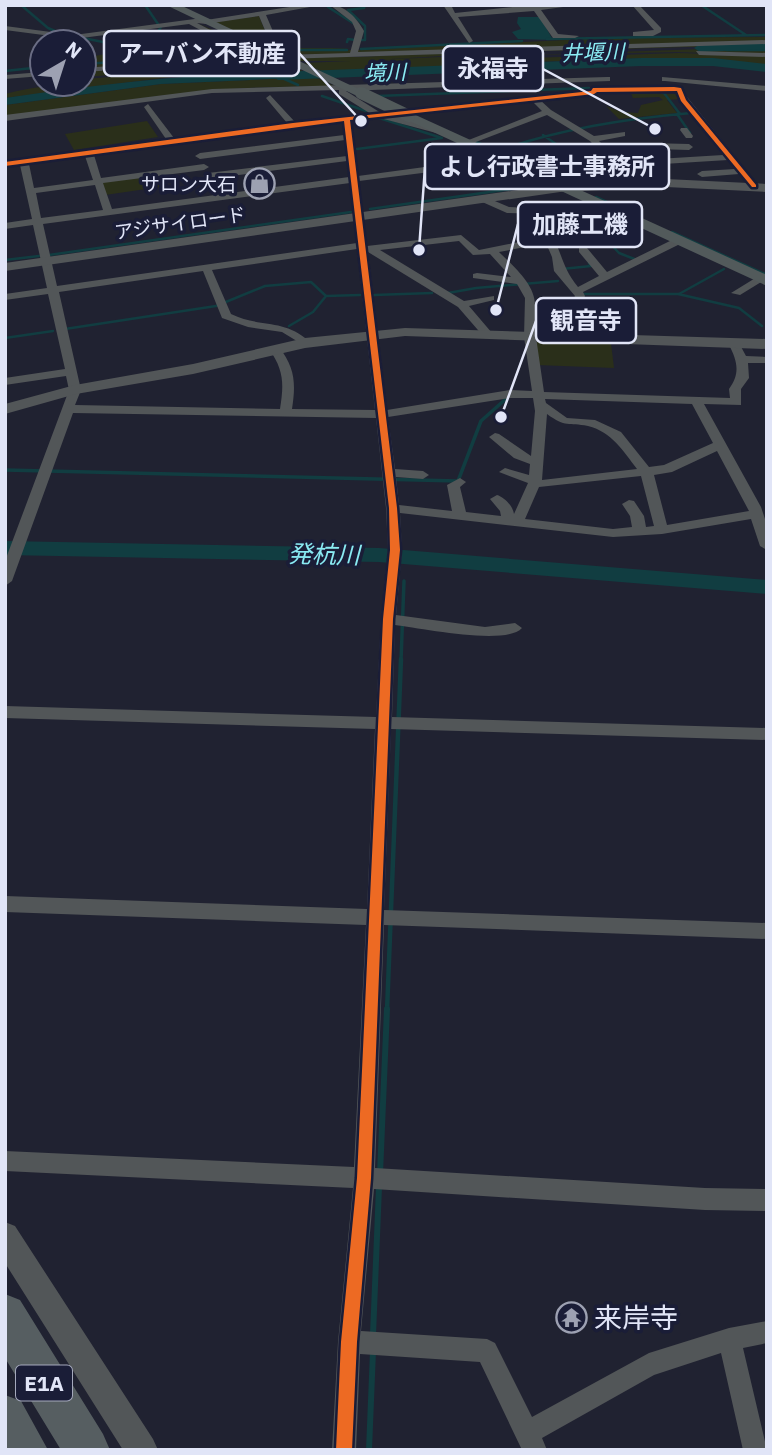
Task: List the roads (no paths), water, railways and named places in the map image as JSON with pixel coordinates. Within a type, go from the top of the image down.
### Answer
[{"type":"highway","name":"E1A","points":[[5,1315],[87,1450]]},
{"type":"highway","name":"E1A","points":[[5,1418],[25,1450]]},
{"type":"main road","points":[[171,5],[281,56],[352,93],[409,116],[764,280]]},
{"type":"street","points":[[234,5],[258,15],[271,36],[258,40]]},
{"type":"street","points":[[5,28],[74,37],[258,15],[318,5]]},
{"type":"street","points":[[333,5],[352,19],[360,31],[353,56]]},
{"type":"street","points":[[447,5],[469,41]]},
{"type":"street","points":[[452,15],[575,5]]},
{"type":"street","points":[[626,34],[653,34],[657,30],[635,5]]},
{"type":"street","points":[[535,7],[556,36],[590,36]]},
{"type":"street","points":[[190,22],[236,47],[243,45]]},
{"type":"street","points":[[98,69],[281,56],[353,56],[542,47],[767,41]]},
{"type":"street","points":[[498,58],[674,53],[767,55]]},
{"type":"street","points":[[5,77],[28,75]]},
{"type":"street","points":[[5,118],[189,93],[274,88],[352,93],[382,85],[624,79],[735,85]]},
{"type":"street","points":[[656,79],[767,89]]},
{"type":"street","points":[[5,164],[258,129],[593,91],[679,89],[683,100],[730,157],[760,187]]},
{"type":"street","points":[[352,93],[379,115],[440,131]]},
{"type":"street","points":[[270,98],[293,125]]},
{"type":"street","points":[[534,99],[548,112],[591,138],[621,168]]},
{"type":"street","points":[[148,107],[171,140]]},
{"type":"street","points":[[465,143],[548,112]]},
{"type":"street","points":[[344,1450],[365,1178],[387,724],[399,620],[393,508],[372,336],[366,248],[347,119]]},
{"type":"street","points":[[556,129],[574,128]]},
{"type":"street","points":[[258,129],[269,147]]},
{"type":"street","points":[[571,139],[622,134]]},
{"type":"street","points":[[685,134],[714,137]]},
{"type":"street","points":[[191,138],[218,197]]},
{"type":"street","points":[[204,166],[236,152],[349,138]]},
{"type":"street","points":[[305,143],[316,162]]},
{"type":"street","points":[[653,161],[649,146],[689,147]]},
{"type":"street","points":[[5,226],[500,160],[531,148]]},
{"type":"street","points":[[89,151],[108,212]]},
{"type":"street","points":[[236,152],[247,171]]},
{"type":"street","points":[[516,167],[547,155]]},
{"type":"street","points":[[605,185],[604,179],[636,162],[663,163],[730,157]]},
{"type":"street","points":[[30,191],[204,166],[247,171],[351,158]]},
{"type":"street","points":[[5,581],[71,409],[75,390],[23,162]]},
{"type":"street","points":[[636,162],[651,183]]},
{"type":"street","points":[[277,167],[288,188]]},
{"type":"street","points":[[702,174],[742,171]]},
{"type":"street","name":"アジサイロード","points":[[5,267],[560,188],[651,183],[760,187]]},
{"type":"street","points":[[483,199],[507,209],[550,211],[549,238]]},
{"type":"street","points":[[551,218],[595,222],[616,213]]},
{"type":"street","points":[[5,297],[206,267],[366,248],[396,241],[461,238],[477,253],[573,234]]},
{"type":"street","points":[[549,238],[608,276]]},
{"type":"street","points":[[577,291],[678,241]]},
{"type":"street","points":[[366,248],[462,305],[488,335]]},
{"type":"street","points":[[492,250],[522,283],[530,308],[530,337],[539,399],[534,482],[513,522]]},
{"type":"street","points":[[530,308],[573,310],[580,296],[559,271],[574,254]]},
{"type":"street","points":[[618,254],[636,262]]},
{"type":"street","points":[[206,267],[226,316],[245,326],[287,327],[305,343]]},
{"type":"street","points":[[477,276],[522,283]]},
{"type":"street","points":[[736,293],[764,280]]},
{"type":"street","points":[[462,305],[490,298]]},
{"type":"street","points":[[5,410],[75,390],[193,369],[305,343],[417,332],[738,352],[767,360]]},
{"type":"street","points":[[738,352],[767,344]]},
{"type":"street","points":[[275,349],[288,366],[291,377],[285,413]]},
{"type":"street","points":[[71,409],[382,414],[486,397],[737,402],[734,389],[743,378],[738,352]]},
{"type":"street","points":[[5,382],[71,372]]},
{"type":"street","points":[[241,412],[242,397]]},
{"type":"street","points":[[539,399],[564,421],[590,423],[617,435],[647,473],[662,530]]},
{"type":"street","points":[[696,402],[756,514],[767,546]]},
{"type":"street","points":[[495,436],[506,441],[517,458],[524,461],[537,460]]},
{"type":"street","points":[[505,472],[548,484],[647,473],[682,463],[719,445]]},
{"type":"street","points":[[388,473],[423,474]]},
{"type":"street","points":[[460,482],[453,485],[460,516]]},
{"type":"street","points":[[497,499],[513,522]]},
{"type":"street","points":[[629,504],[637,516],[640,532]]},
{"type":"street","points":[[393,508],[614,533],[662,530],[756,514]]},
{"type":"street","points":[[399,620],[485,632],[500,638],[515,633]]},
{"type":"street","points":[[5,712],[767,734]]},
{"type":"street","points":[[5,904],[767,931]]},
{"type":"street","points":[[5,1161],[365,1178],[705,1199],[767,1200]]},
{"type":"street","points":[[5,1236],[142,1450]]},
{"type":"street","points":[[354,1342],[487,1351],[532,1441],[649,1365],[729,1339],[767,1332]]},
{"type":"street","points":[[729,1339],[755,1450]]},
{"type":"waterway","points":[[21,5],[48,28]]},
{"type":"waterway","points":[[145,5],[158,24]]},
{"type":"waterway","points":[[360,40],[365,40],[365,26],[348,10],[364,8],[365,5]]},
{"type":"waterway","points":[[701,5],[746,35]]},
{"type":"waterway","points":[[328,7],[356,25]]},
{"type":"waterway","points":[[126,54],[144,52],[161,27]]},
{"type":"waterway","points":[[547,39],[767,35]]},
{"type":"waterway","points":[[347,42],[348,39],[355,40]]},
{"type":"waterway","points":[[98,41],[108,43],[126,54]]},
{"type":"waterway","points":[[361,49],[522,41]]},
{"type":"waterway","name":"井堰川","points":[[700,48],[767,45]]},
{"type":"waterway","name":"井堰川","points":[[723,47],[727,50],[767,50]]},
{"type":"waterway","points":[[291,50],[347,50]]},
{"type":"waterway","points":[[98,63],[248,53]]},
{"type":"waterway","points":[[113,62],[126,54]]},
{"type":"waterway","name":"境川","points":[[499,61],[503,67]]},
{"type":"waterway","name":"境川","points":[[278,76],[641,62],[713,62],[767,68]]},
{"type":"waterway","points":[[5,71],[28,69]]},
{"type":"waterway","points":[[280,77],[298,85]]},
{"type":"waterway","points":[[377,96],[589,88],[591,92]]},
{"type":"waterway","points":[[657,90],[664,93],[680,114]]},
{"type":"waterway","points":[[322,96],[366,111]]},
{"type":"waterway","points":[[677,114],[691,113]]},
{"type":"waterway","points":[[545,137],[592,126],[677,114]]},
{"type":"waterway","points":[[677,114],[690,133]]},
{"type":"waterway","points":[[357,149],[442,138],[376,117]]},
{"type":"waterway","points":[[497,151],[545,137]]},
{"type":"waterway","points":[[545,137],[602,176]]},
{"type":"waterway","points":[[474,141],[497,151]]},
{"type":"waterway","points":[[497,151],[549,176]]},
{"type":"waterway","points":[[370,209],[525,187]]},
{"type":"waterway","points":[[596,197],[622,209]]},
{"type":"waterway","points":[[49,255],[351,212]]},
{"type":"waterway","points":[[593,225],[606,239]]},
{"type":"waterway","points":[[672,232],[767,275]]},
{"type":"waterway","points":[[582,250],[578,243],[606,239]]},
{"type":"waterway","points":[[606,239],[619,253],[637,260]]},
{"type":"waterway","points":[[5,260],[39,256]]},
{"type":"waterway","points":[[562,269],[591,266],[589,263]]},
{"type":"waterway","points":[[679,294],[724,269]]},
{"type":"waterway","points":[[448,293],[558,281]]},
{"type":"waterway","points":[[65,329],[216,306],[265,286],[311,282],[326,296]]},
{"type":"waterway","points":[[374,295],[432,293]]},
{"type":"waterway","points":[[581,294],[678,294],[739,308],[762,326]]},
{"type":"waterway","points":[[326,296],[360,295]]},
{"type":"waterway","points":[[289,326],[313,312],[326,296]]},
{"type":"waterway","points":[[5,338],[53,331]]},
{"type":"waterway","points":[[5,470],[458,481],[481,421],[508,397]]},
{"type":"waterway","name":"発杭川","points":[[5,548],[379,555],[767,587]]},
{"type":"waterway","points":[[401,661],[404,581]]},
{"type":"waterway","points":[[387,1011],[401,659]]},
{"type":"waterway","points":[[380,1174],[387,1009]]},
{"type":"waterway","points":[[373,1335],[379,1187]]},
{"type":"waterway","points":[[369,1450],[373,1351]]},
{"type":"place","name":"アーバン不動産","points":[[361,121]]},
{"type":"place","name":"永福寺","points":[[655,129]]},
{"type":"place","name":"サロン大石","points":[[259,184]]},
{"type":"place","name":"よし行政書士事務所","points":[[419,250]]},
{"type":"place","name":"加藤工機","points":[[496,310]]},
{"type":"place","name":"観音寺","points":[[501,417]]},
{"type":"place","name":"来岸寺","points":[[571,1317]]}]
